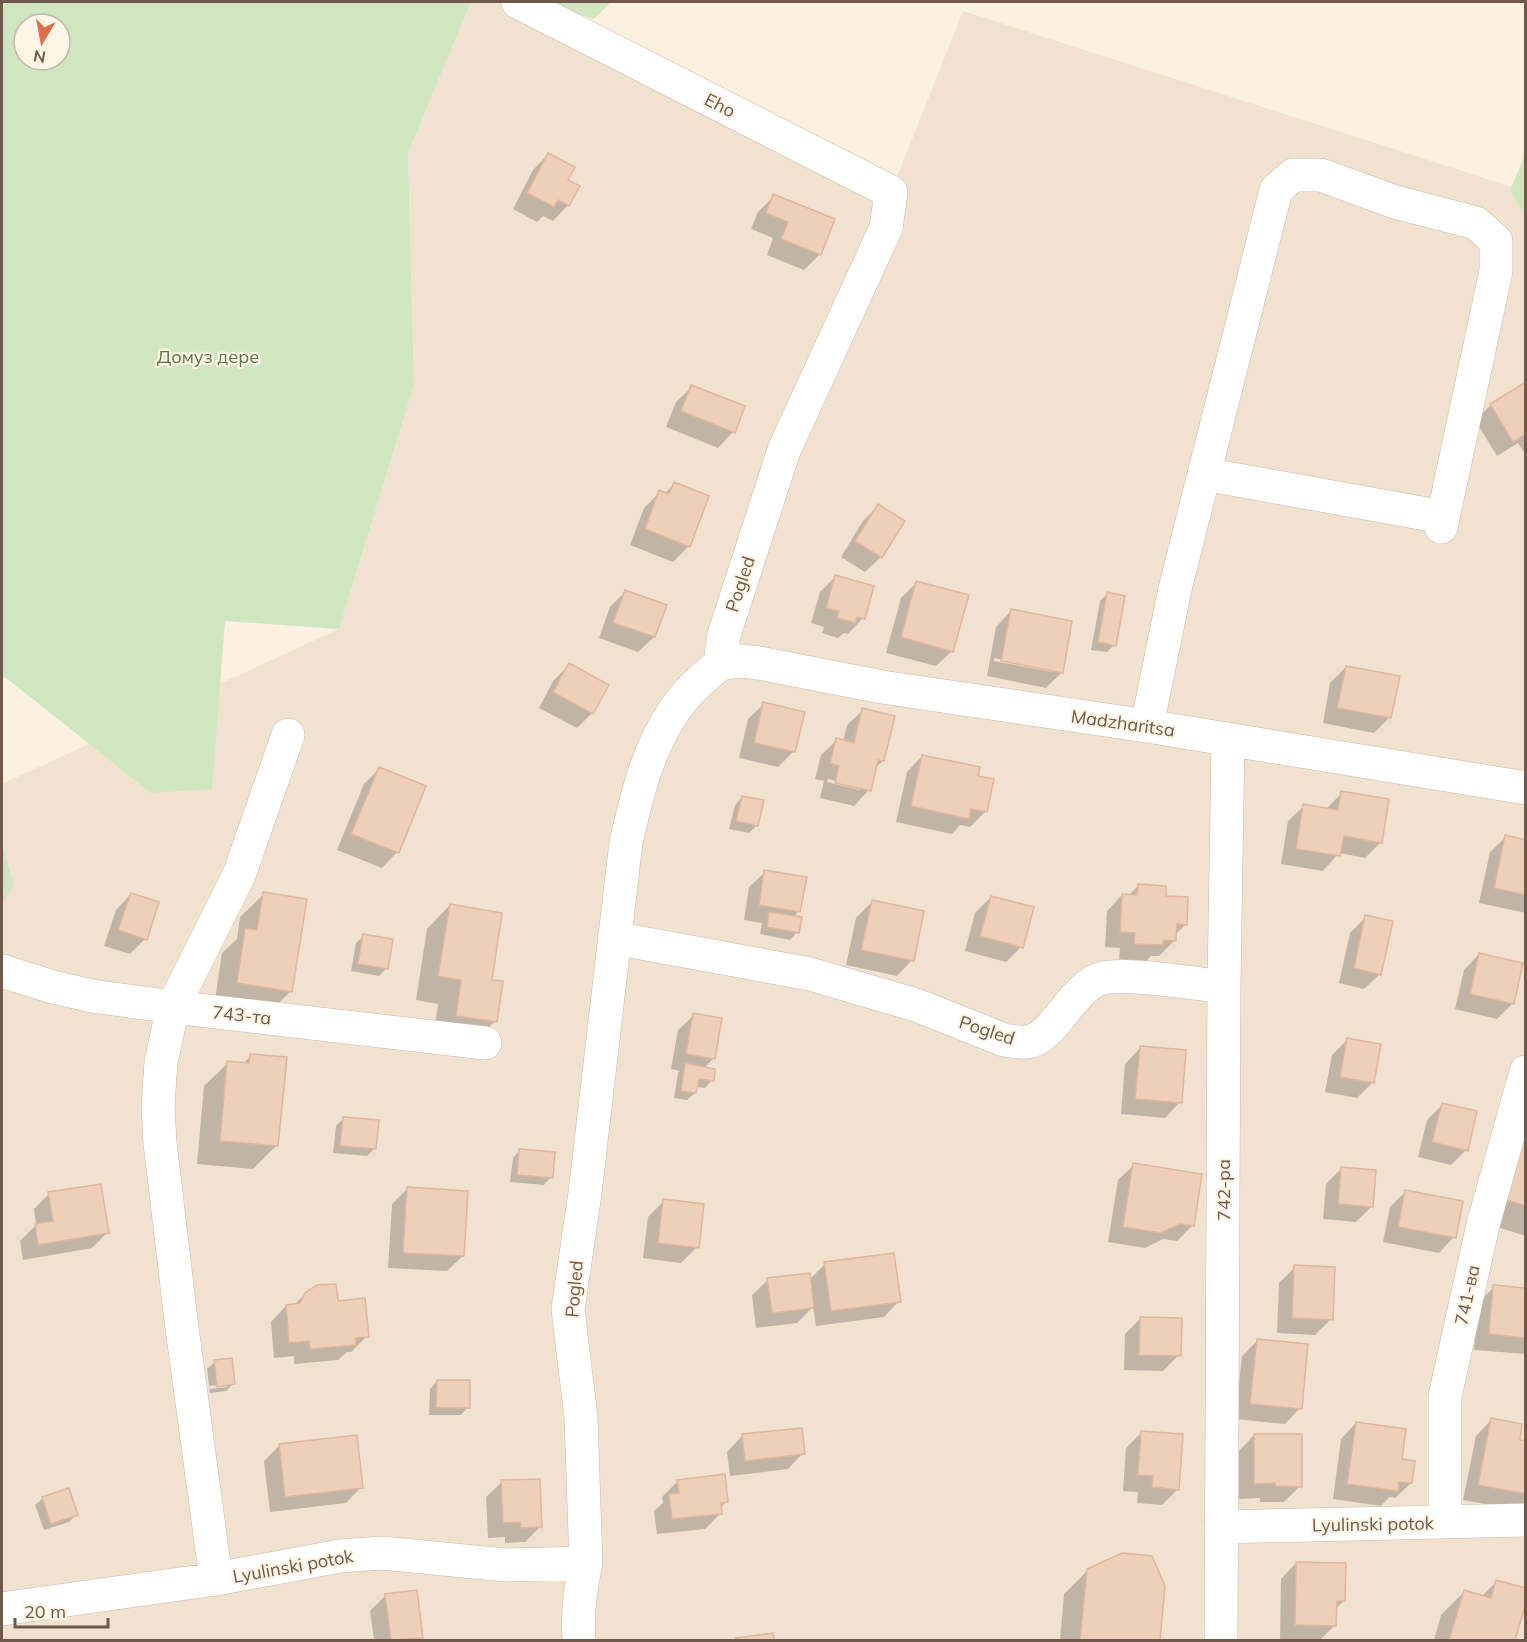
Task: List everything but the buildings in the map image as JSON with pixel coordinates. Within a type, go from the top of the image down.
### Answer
[{"type":"street","name":"Eho","points":[[518,2],[891,192],[886,228]]},
{"type":"street","points":[[1147,726],[1175,589],[1204,474],[1276,190],[1293,175],[1321,175],[1395,202],[1476,223],[1496,241],[1496,271],[1442,522],[1204,474]]},
{"type":"street","name":"Pogled","points":[[579,1641],[578,1623],[586,1563],[580,1418],[568,1309],[585,1193],[626,842],[640,785],[656,740],[675,709],[694,686],[720,664],[724,635],[784,450],[886,228]]},
{"type":"street","name":"Madzharitsa","points":[[720,664],[740,661],[759,663],[882,687],[1147,726],[1526,788]]},
{"type":"street","points":[[216,1579],[160,1143],[158,1106],[161,1062],[173,1007],[239,875],[288,735]]},
{"type":"street","name":"742-ра","points":[[1221,1641],[1224,987],[1228,740]]},
{"type":"street","name":"Pogled","points":[[614,938],[810,974],[916,1005],[1004,1040],[1029,1042],[1043,1035],[1077,995],[1099,979],[1119,976],[1224,987]]},
{"type":"street","name":"743-та","points":[[2,971],[92,996],[486,1042]]},
{"type":"street","name":"741-ва","points":[[1445,1522],[1445,1396],[1483,1225],[1526,1072]]},
{"type":"street","name":"Lyulinski potok","points":[[1221,1527],[1526,1520]]},
{"type":"street","name":"Lyulinski potok","points":[[2,1609],[216,1579],[340,1556],[382,1553],[505,1565],[586,1563]]},
{"type":"shaded area","points":[[471,2],[518,2],[891,192],[963,11],[1525,191],[1525,1640],[2,1640],[2,784],[339,629],[414,385],[408,153]]},
{"type":"green space","name":"Домуз дере","points":[[2,2],[471,2],[408,153],[414,385],[339,629],[225,621],[212,789],[151,793],[5,677],[2,678]]},
{"type":"green space","points":[[540,2],[611,2],[594,19]]},
{"type":"green space","points":[[1525,155],[1525,216],[1510,190]]},
{"type":"green space","points":[[2,844],[14,885],[2,903]]}]
